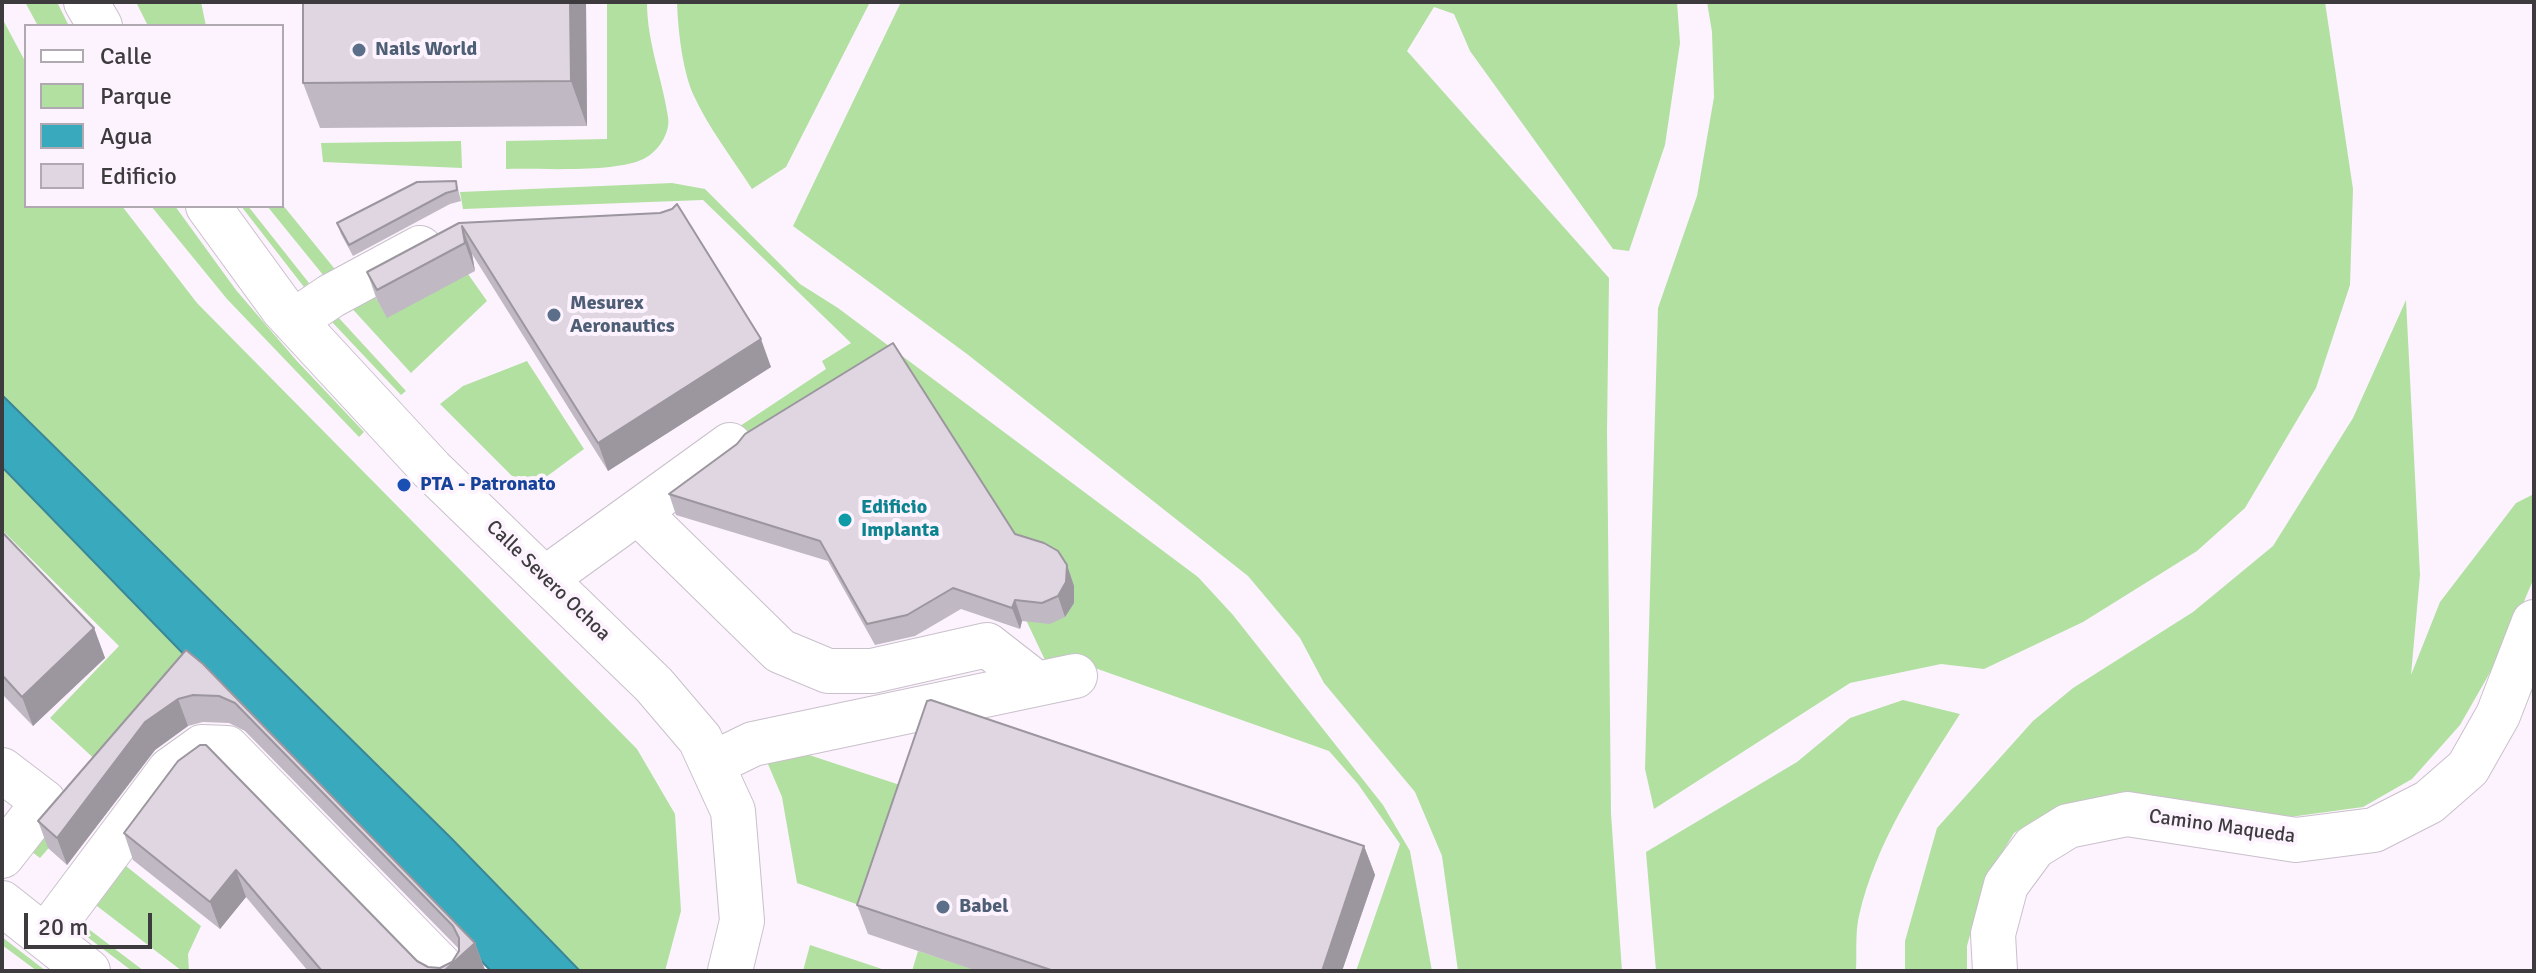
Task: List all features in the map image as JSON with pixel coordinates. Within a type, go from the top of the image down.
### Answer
[{"type":"street","points":[[86,2],[99,24]]},
{"type":"street","name":"Calle Severo Ochoa","points":[[209,208],[294,321],[432,470],[654,685],[700,739],[733,811],[742,921],[730,971]]},
{"type":"street","points":[[294,321],[331,296],[449,233]]},
{"type":"street","points":[[546,578],[730,445]]},
{"type":"street","points":[[638,512],[780,651],[828,671],[872,671],[987,645],[1056,680],[753,744],[712,764]]},
{"type":"street","name":"Camino Maqueda","points":[[1995,971],[1993,934],[2006,885],[2034,847],[2068,826],[2127,814],[2296,840],[2374,830],[2429,802],[2468,768],[2498,715],[2534,622]]},
{"type":"street","points":[[45,937],[170,770],[202,747],[227,748],[445,971]]},
{"type":"street","points":[[2,770],[44,802],[2,856]]},
{"type":"street","points":[[2,903],[88,971]]},
{"type":"green space","points":[[25,2],[57,2],[68,24],[37,24]]},
{"type":"green space","points":[[136,2],[201,2],[206,24],[147,24]]},
{"type":"green space","points":[[607,2],[647,2],[649,32],[668,117],[662,142],[641,160],[612,167],[506,169],[506,141],[607,139]]},
{"type":"green space","points":[[677,2],[870,2],[786,167],[752,189],[693,94],[681,49]]},
{"type":"green space","points":[[901,2],[1677,2],[1680,43],[1665,145],[1629,251],[1613,249],[1470,51],[1454,14],[1434,7],[1407,51],[1609,278],[1607,431],[1611,814],[1622,971],[1458,971],[1442,856],[1415,792],[1324,683],[1300,638],[1248,576],[967,354],[793,226]]},
{"type":"green space","points":[[1707,2],[2325,2],[2353,189],[2350,285],[2316,388],[2245,508],[2197,551],[2083,622],[1984,669],[1941,664],[1850,683],[1654,809],[1645,769],[1658,308],[1697,196],[1714,97],[1712,32]]},
{"type":"green space","points":[[2,18],[24,59],[24,208],[124,208],[197,303],[637,749],[675,814],[681,911],[665,971],[487,971],[489,969],[201,672],[40,858],[28,849],[100,764],[50,718],[119,646],[2,530]]},
{"type":"green space","points":[[461,141],[462,168],[323,162],[321,143]]},
{"type":"green space","points":[[672,183],[705,189],[800,284],[838,308],[1198,577],[1233,615],[1383,805],[1410,851],[1432,971],[1356,971],[1400,844],[1358,784],[1329,751],[1078,662],[1045,660],[1026,620],[753,455],[737,428],[826,369],[822,361],[851,343],[703,200],[463,209],[460,192]]},
{"type":"green space","points":[[284,206],[338,273],[328,281],[269,208]]},
{"type":"green space","points":[[153,208],[176,208],[236,290],[364,432],[359,437],[227,299]]},
{"type":"green space","points":[[243,208],[250,208],[309,283],[304,287]]},
{"type":"green space","points":[[468,274],[487,301],[411,373],[347,303],[370,288],[387,317]]},
{"type":"green space","points":[[2406,300],[2420,575],[2411,675],[2440,602],[2516,503],[2534,494],[2534,578],[2504,648],[2460,725],[2412,779],[2363,807],[2290,817],[2062,806],[2014,833],[1985,880],[1967,946],[1967,971],[1905,971],[1905,941],[1937,828],[2033,721],[2073,688],[2193,612],[2273,546],[2353,418]]},
{"type":"green space","points":[[338,317],[406,391],[401,395],[332,322]]},
{"type":"green space","points":[[527,361],[584,449],[527,491],[440,404],[463,386]]},
{"type":"green space","points":[[1903,700],[1960,714],[1901,810],[1876,862],[1858,923],[1856,971],[1656,971],[1646,852],[1797,762],[1850,718]]},
{"type":"green space","points":[[797,751],[903,786],[859,905],[797,883],[782,797],[765,757]]},
{"type":"green space","points":[[126,866],[201,926],[188,954],[189,971],[182,971],[93,903]]},
{"type":"green space","points":[[86,927],[144,971],[132,971],[82,933]]},
{"type":"green space","points":[[2,937],[46,971],[37,971],[2,945]]},
{"type":"green space","points":[[810,945],[888,971],[803,971]]},
{"type":"green space","points":[[918,951],[978,971],[912,971]]},
{"type":"water","points":[[2,395],[451,838],[580,971],[491,971],[2,467]]},
{"type":"building","points":[[303,2],[570,2],[571,81],[303,83]]},
{"type":"building","points":[[456,181],[457,190],[349,245],[337,223],[417,182]]},
{"type":"building","points":[[677,204],[761,339],[598,443],[462,226],[465,243],[377,290],[367,272],[459,223],[660,213]]},
{"type":"building","name":"Edificio Implanta","points":[[893,343],[1015,534],[1058,551],[1067,565],[1066,582],[1058,596],[1042,603],[1015,600],[1012,608],[953,588],[907,615],[867,624],[820,541],[669,494],[737,444],[745,434]]},
{"type":"building","points":[[2,532],[94,628],[22,697],[2,675]]},
{"type":"building","points":[[186,650],[475,943],[444,971],[322,971],[236,870],[210,902],[124,833],[178,761],[200,745],[206,745],[417,961],[428,967],[440,968],[452,962],[459,951],[459,938],[453,926],[235,703],[219,696],[193,695],[178,699],[145,722],[57,838],[38,821]]},
{"type":"building","points":[[927,701],[1364,846],[1322,971],[1054,971],[857,905]]},
{"type":"place","name":"Nails World","points":[[359,50]]},
{"type":"place","name":"Mesurex Aeronautics","points":[[554,315]]},
{"type":"place","name":"PTA - Patronato","points":[[404,485]]},
{"type":"place","name":"Edificio Implanta","points":[[845,520]]},
{"type":"place","name":"Babel","points":[[943,907]]}]
